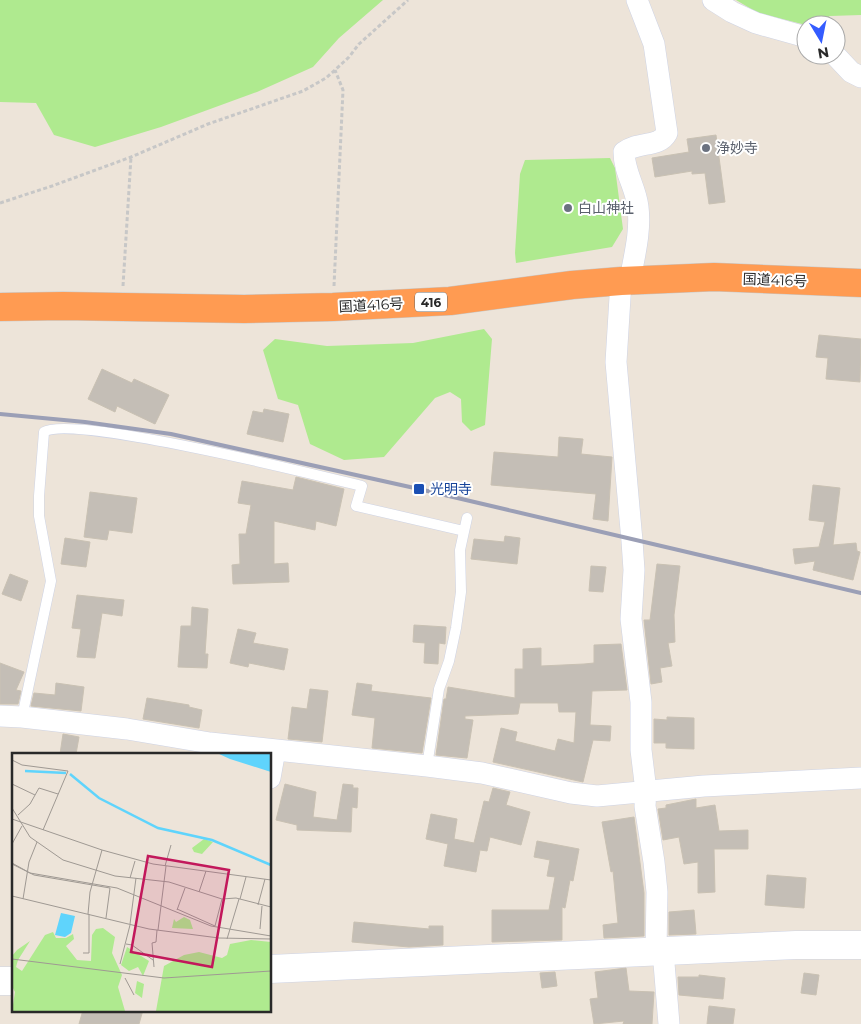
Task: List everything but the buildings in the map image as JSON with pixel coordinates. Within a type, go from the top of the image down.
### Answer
[{"type":"highway","name":"国道416号","points":[[0,307],[244,308],[333,306],[450,301],[572,285],[714,277],[861,284]]},
{"type":"street","points":[[637,0],[654,44],[666,133],[663,139],[631,146],[624,152],[624,164],[638,206],[639,232],[626,281],[616,362],[634,570],[631,619],[641,702],[641,750],[646,792],[645,806],[654,862],[659,951],[669,1024]]},
{"type":"street","points":[[713,0],[732,12],[756,23],[796,34]]},
{"type":"street","points":[[844,65],[851,72],[861,77]]},
{"type":"street","points":[[0,716],[128,729],[210,742],[482,773],[571,793],[597,796],[704,786],[861,778]]},
{"type":"street","points":[[271,772],[275,750]]},
{"type":"street","points":[[271,969],[796,945],[861,945]]},
{"type":"lane","points":[[22,717],[51,581],[39,509],[44,432],[49,428],[109,433],[192,447],[362,486],[356,506],[464,530]]},
{"type":"lane","points":[[427,766],[439,689],[456,628],[461,592],[460,550],[467,518]]},
{"type":"path","points":[[0,203],[131,157],[208,124],[303,91],[336,70],[360,44],[408,0]]},
{"type":"path","points":[[333,306],[343,90],[336,70]]},
{"type":"path","points":[[121,307],[131,157]]},
{"type":"green space","points":[[0,0],[383,0],[339,38],[313,67],[257,92],[161,127],[95,147],[54,135],[36,103],[0,102]]},
{"type":"green space","points":[[736,0],[861,0],[861,15],[796,15],[796,22],[758,13]]},
{"type":"green space","points":[[610,158],[615,168],[623,229],[612,247],[516,263],[520,174],[525,160]]},
{"type":"green space","points":[[484,329],[492,339],[485,425],[471,431],[462,422],[461,399],[450,392],[435,398],[384,457],[344,460],[310,444],[298,405],[278,399],[263,350],[275,339],[327,346],[413,343]]},
{"type":"railway","points":[[0,414],[85,422],[171,434],[419,489],[861,593]]},
{"type":"place","name":"浄妙寺","points":[[706,148]]},
{"type":"place","name":"白山神社","points":[[568,208]]},
{"type":"place","name":"光明寺","points":[[419,489]]}]
